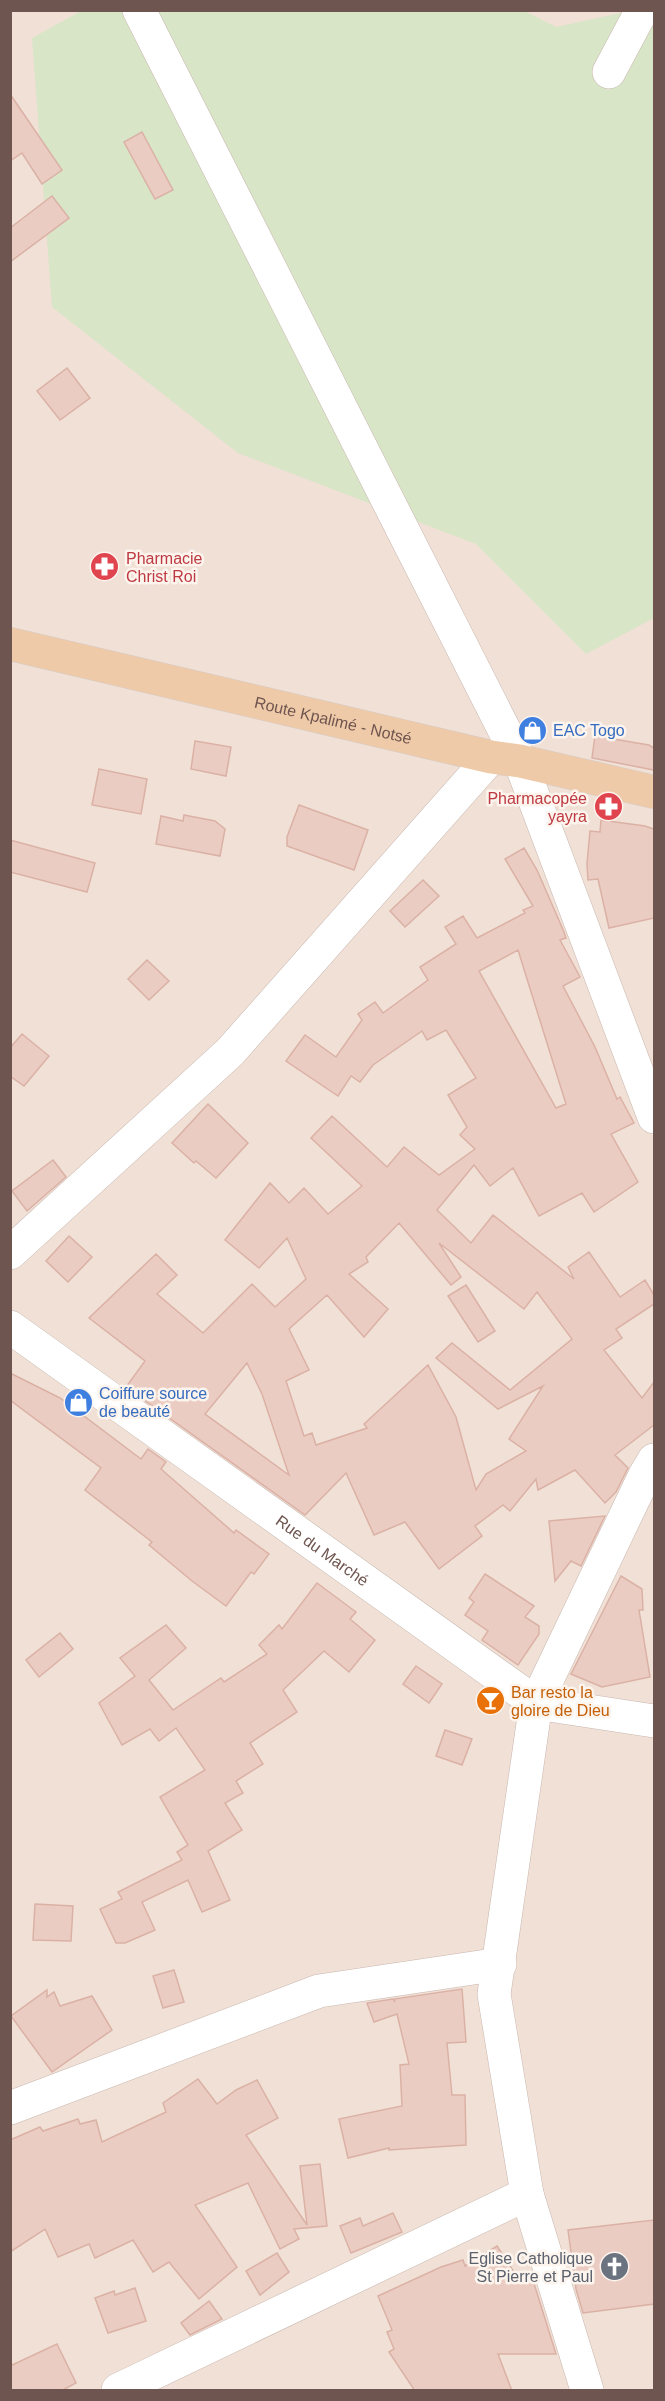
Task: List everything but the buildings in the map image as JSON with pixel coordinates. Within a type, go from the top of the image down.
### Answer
[{"type":"main road","name":"Route Kpalimé - Notsé","points":[[10,644],[654,792]]},
{"type":"street","points":[[139,10],[506,759],[654,1117]]},
{"type":"street","points":[[609,72],[642,10]]},
{"type":"street","points":[[10,1253],[230,1053],[506,759]]},
{"type":"street","name":"Rue du Marché","points":[[10,1327],[536,1703],[654,1721]]},
{"type":"street","points":[[587,2391],[527,2194],[494,1994],[536,1703],[654,1460]]},
{"type":"street","points":[[10,2108],[319,1991],[500,1964]]},
{"type":"street","points":[[118,2391],[527,2194]]},
{"type":"shaded area","points":[[11,11],[654,11],[654,2390],[11,2390]]},
{"type":"green space","points":[[83,10],[523,10],[556,27],[630,11],[654,11],[654,618],[586,654],[476,544],[238,453],[52,307],[32,38]]},
{"type":"place","name":"Pharmacie Christ Roi","points":[[105,567]]},
{"type":"place","name":"EAC Togo","points":[[532,730]]},
{"type":"place","name":"Pharmacopée yayra","points":[[608,807]]},
{"type":"place","name":"Coiffure source de beauté","points":[[78,1402]]},
{"type":"place","name":"Bar resto la gloire de Dieu","points":[[490,1701]]},
{"type":"place","name":"Eglise Catholique St Pierre et Paul","points":[[614,2267]]}]
